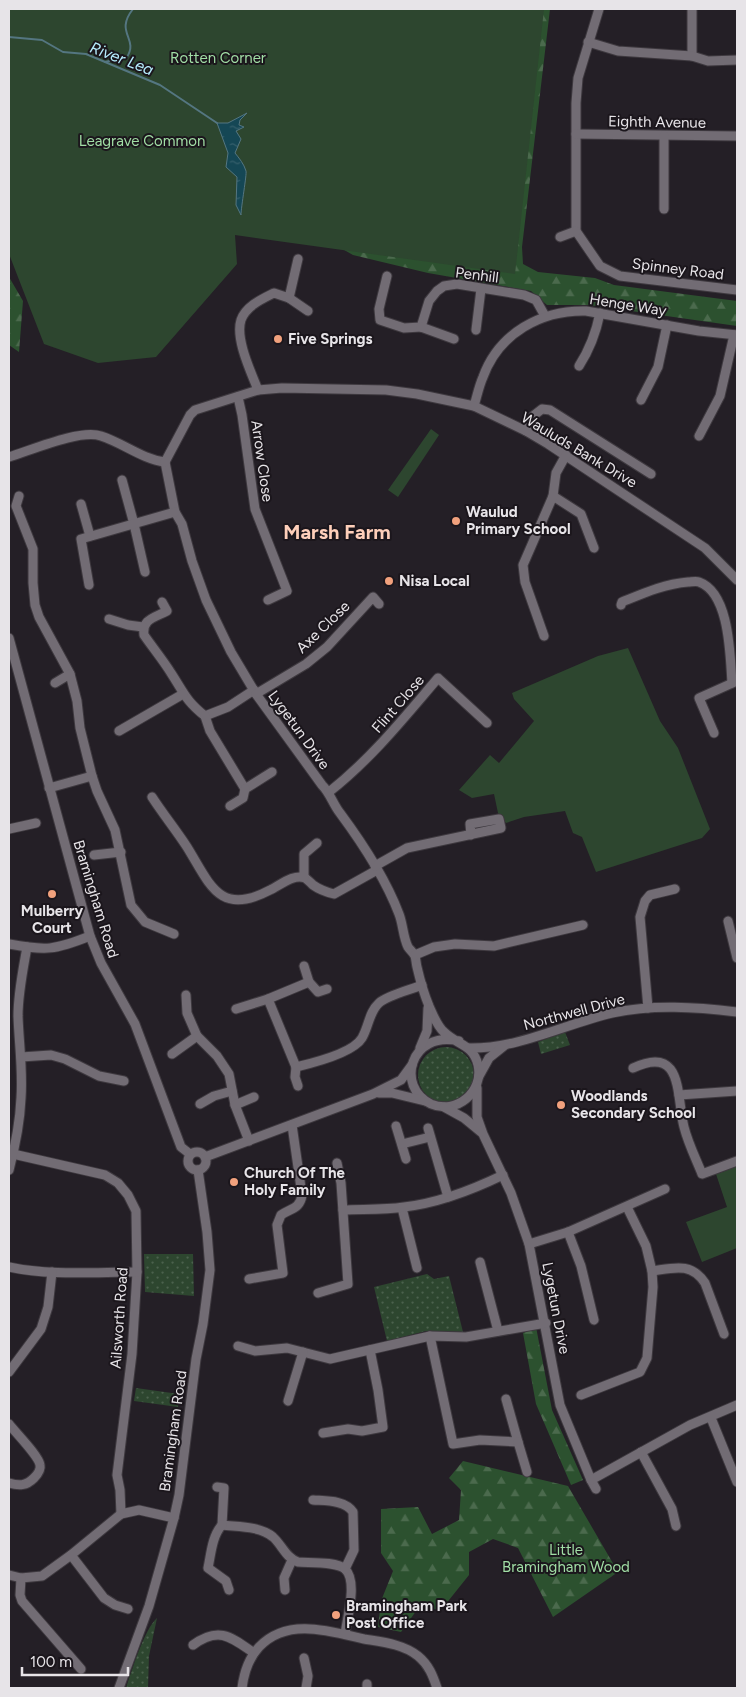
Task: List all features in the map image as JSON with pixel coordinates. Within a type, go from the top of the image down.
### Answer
[{"type":"street","points":[[560,237],[576,232],[576,103],[578,78],[599,9]]},
{"type":"street","points":[[692,9],[692,56]]},
{"type":"street","points":[[588,42],[618,51],[692,56],[708,60],[737,60]]},
{"type":"street","name":"Eighth Avenue","points":[[576,134],[737,136]]},
{"type":"street","points":[[664,136],[664,209]]},
{"type":"street","name":"Spinney Road","points":[[576,232],[600,266],[620,276],[737,290]]},
{"type":"street","points":[[289,298],[298,259]]},
{"type":"street","points":[[387,276],[378,309],[380,320],[404,328],[421,327],[454,339]]},
{"type":"street","name":"Penhill","points":[[421,327],[429,301],[437,291],[444,286],[457,284],[524,295],[536,300],[545,316]]},
{"type":"street","points":[[476,330],[481,288]]},
{"type":"street","points":[[258,390],[239,333],[242,319],[250,308],[274,293],[289,298],[308,311]]},
{"type":"street","name":"Henge Way","points":[[474,406],[483,376],[490,361],[515,332],[545,316],[574,311],[600,313],[667,326],[736,335]]},
{"type":"street","points":[[579,366],[596,335],[600,313]]},
{"type":"street","points":[[641,400],[658,366],[667,326]]},
{"type":"street","points":[[699,436],[720,396],[736,335]]},
{"type":"street","name":"Wauluds Bank Drive","points":[[165,462],[194,410],[258,390],[314,387],[386,390],[417,394],[474,406],[526,431],[566,454],[705,548],[737,580]]},
{"type":"street","name":"Arrow Close","points":[[238,397],[255,509],[287,591],[268,600]]},
{"type":"street","points":[[526,431],[533,416],[542,409],[550,410],[651,474]]},
{"type":"street","points":[[9,457],[88,434],[102,437],[154,461],[165,462]]},
{"type":"street","points":[[544,636],[525,582],[523,565],[553,496],[556,473],[566,454]]},
{"type":"street","name":"Lygetun Drive","points":[[165,462],[175,512],[182,524],[192,561],[206,600],[231,652],[255,692],[329,792],[333,804],[359,840],[376,868],[400,918],[408,947],[415,955],[428,1004],[438,1026],[445,1034],[469,1048]]},
{"type":"street","points":[[122,480],[145,572]]},
{"type":"street","points":[[19,496],[16,506],[33,549],[32,583],[35,605],[39,617],[70,674],[77,701],[80,728],[92,776],[115,830],[131,905],[145,922],[174,934]]},
{"type":"street","points":[[553,496],[581,514],[594,548]]},
{"type":"street","points":[[81,504],[90,536]]},
{"type":"street","points":[[88,585],[81,539],[175,512]]},
{"type":"street","points":[[621,605],[622,602],[658,587],[675,583],[698,582],[714,592],[721,608],[735,682],[698,698],[714,733]]},
{"type":"street","name":"Axe Close","points":[[255,692],[306,664],[327,647],[372,597],[380,604]]},
{"type":"street","points":[[162,602],[167,611],[145,623],[143,627],[144,635],[172,674],[190,704],[205,716],[210,731],[245,789],[243,798],[230,806]]},
{"type":"street","points":[[109,619],[143,627]]},
{"type":"street","name":"Bramingham Road","points":[[9,638],[90,936],[101,963],[135,1024],[181,1147],[190,1154]]},
{"type":"street","points":[[54,683],[70,674]]},
{"type":"street","name":"Flint Close","points":[[329,792],[376,751],[438,678],[487,723]]},
{"type":"street","points":[[205,716],[228,707],[255,692]]},
{"type":"street","points":[[119,731],[183,694]]},
{"type":"street","points":[[245,789],[272,772]]},
{"type":"street","points":[[49,788],[92,776]]},
{"type":"street","points":[[152,797],[184,842],[210,886],[218,893],[237,900],[248,900],[256,897],[295,877],[304,878],[318,888],[334,894],[407,848],[471,835]]},
{"type":"street","points":[[9,829],[36,822]]},
{"type":"street","points":[[304,878],[304,854],[317,843]]},
{"type":"street","points":[[94,855],[121,852]]},
{"type":"street","points":[[648,1008],[640,917],[645,901],[650,895],[675,889]]},
{"type":"street","points":[[728,921],[737,958]]},
{"type":"street","points":[[415,955],[434,947],[455,944],[494,946],[583,925]]},
{"type":"street","points":[[9,944],[42,950],[60,947],[90,936]]},
{"type":"street","points":[[9,1170],[21,1099],[19,1002],[27,947]]},
{"type":"street","points":[[304,966],[309,982],[318,992],[327,989]]},
{"type":"street","points":[[236,1010],[268,1000],[309,982]]},
{"type":"street","points":[[296,1067],[352,1048],[362,1039],[377,1004],[422,985]]},
{"type":"street","points":[[186,995],[187,1013],[197,1036],[229,1074],[235,1105],[249,1141]]},
{"type":"street","points":[[268,1000],[296,1067],[295,1077],[298,1086]]},
{"type":"street","name":"Lygetun Drive","points":[[412,1065],[427,1031],[428,1004]]},
{"type":"street","name":"Northwell Drive","points":[[469,1048],[484,1048],[508,1044],[613,1013],[648,1008],[703,1008],[737,1012]]},
{"type":"street","points":[[172,1054],[197,1036]]},
{"type":"street","points":[[417,1053],[426,1045],[436,1040],[458,1041]]},
{"type":"street","name":"Northwell Drive","points":[[478,1080],[489,1058],[508,1044]]},
{"type":"street","points":[[469,1048],[475,1056],[478,1066],[477,1117],[483,1134]]},
{"type":"street","points":[[21,1057],[51,1054],[100,1076],[124,1081]]},
{"type":"street","points":[[633,1068],[645,1062],[652,1062],[666,1065],[672,1071],[676,1078],[680,1114],[684,1130],[702,1174],[737,1161]]},
{"type":"street","points":[[205,1157],[373,1094],[401,1080],[412,1065]]},
{"type":"street","points":[[412,1065],[413,1085],[425,1101]]},
{"type":"street","points":[[444,1107],[454,1106],[464,1101],[472,1093],[478,1080]]},
{"type":"street","points":[[679,1096],[737,1091]]},
{"type":"street","points":[[200,1104],[214,1096],[232,1092]]},
{"type":"street","points":[[373,1094],[392,1093],[444,1107],[464,1118],[483,1134]]},
{"type":"street","points":[[235,1105],[254,1097]]},
{"type":"street","points":[[249,1278],[283,1273],[278,1220],[285,1212],[295,1209],[299,1205],[302,1195],[292,1125]]},
{"type":"street","points":[[396,1126],[406,1159]]},
{"type":"street","points":[[402,1144],[429,1133],[448,1197]]},
{"type":"street","name":"Lygetun Drive","points":[[483,1134],[511,1193],[529,1244],[546,1323],[560,1405],[596,1489]]},
{"type":"street","points":[[198,1152],[205,1157],[205,1165],[198,1170],[188,1165],[190,1154],[198,1152]]},
{"type":"street","name":"Ailsworth Road","points":[[13,1154],[105,1175],[118,1183],[128,1195],[136,1211],[137,1272],[132,1354],[117,1475],[121,1514]]},
{"type":"street","points":[[318,1293],[348,1284],[341,1183],[337,1163]]},
{"type":"street","name":"Bramingham Road","points":[[119,1688],[149,1606],[174,1518],[178,1495],[210,1270],[207,1232],[198,1170]]},
{"type":"street","points":[[343,1210],[402,1208],[418,1205],[466,1192],[503,1175]]},
{"type":"street","points":[[529,1244],[568,1232],[665,1189]]},
{"type":"street","points":[[580,1396],[640,1372],[648,1358],[652,1271],[646,1246],[627,1207]]},
{"type":"street","points":[[402,1208],[417,1268]]},
{"type":"street","points":[[568,1232],[581,1266],[594,1320]]},
{"type":"street","points":[[480,1262],[498,1331]]},
{"type":"street","points":[[9,1266],[52,1272],[137,1272]]},
{"type":"street","points":[[652,1271],[685,1268],[695,1271],[705,1283],[724,1334]]},
{"type":"street","points":[[9,1372],[41,1329],[48,1307],[52,1272]]},
{"type":"street","points":[[238,1346],[255,1350],[287,1348],[330,1359],[430,1336],[466,1337],[546,1323]]},
{"type":"street","points":[[430,1336],[453,1444],[480,1440],[518,1442]]},
{"type":"street","points":[[370,1350],[386,1437]]},
{"type":"street","points":[[288,1401],[303,1352]]},
{"type":"street","points":[[506,1399],[526,1472]]},
{"type":"street","points":[[591,1480],[690,1425],[711,1418],[737,1405]]},
{"type":"street","points":[[711,1418],[737,1482]]},
{"type":"street","points":[[9,1424],[37,1458],[40,1467],[39,1472],[29,1483],[22,1485],[9,1483]]},
{"type":"street","points":[[323,1433],[348,1429],[362,1431],[383,1427]]},
{"type":"street","points":[[640,1452],[672,1509],[676,1526]]},
{"type":"street","points":[[225,1488],[222,1525],[213,1543],[208,1568],[226,1581],[229,1590]]},
{"type":"street","points":[[315,1503],[332,1501],[358,1511],[354,1550],[345,1569]]},
{"type":"street","points":[[9,1575],[21,1578],[42,1576],[121,1514],[139,1510],[174,1518]]},
{"type":"street","points":[[222,1525],[263,1531],[274,1538],[292,1560],[336,1565],[345,1569],[350,1579],[352,1592],[345,1634]]},
{"type":"street","points":[[71,1555],[109,1602],[128,1609]]},
{"type":"street","points":[[285,1590],[284,1578],[292,1560]]},
{"type":"street","points":[[21,1578],[20,1595],[22,1601],[81,1669]]},
{"type":"street","points":[[242,1688],[247,1664],[263,1643],[284,1631],[303,1628],[345,1634],[410,1650],[427,1665],[434,1676],[438,1688]]},
{"type":"street","points":[[193,1645],[208,1635],[218,1634],[235,1640],[254,1653]]},
{"type":"street","points":[[304,1658],[308,1676],[306,1688]]},
{"type":"green space","name":"Leagrave Common","points":[[9,9],[544,9],[515,274],[235,235],[237,264],[156,357],[98,363],[44,344],[9,254]]},
{"type":"green space","points":[[539,9],[550,9],[522,247],[523,264],[538,272],[595,278],[614,285],[737,301],[737,326],[589,305],[547,305],[531,291],[428,273],[353,255],[332,243]]},
{"type":"green space","points":[[9,277],[23,301],[19,352],[9,345]]},
{"type":"green space","points":[[431,429],[439,435],[398,497],[388,490]]},
{"type":"green space","points":[[628,648],[660,721],[678,748],[710,829],[702,838],[596,872],[582,837],[573,833],[565,811],[524,817],[506,823],[498,813],[494,794],[472,798],[459,790],[490,755],[499,763],[534,721],[514,699],[512,693],[598,656]]},
{"type":"green space","points":[[565,1032],[570,1045],[541,1054],[538,1042]]},
{"type":"green space","points":[[446,1047],[457,1049],[466,1055],[472,1064],[474,1075],[472,1086],[466,1095],[457,1101],[446,1103],[435,1101],[426,1095],[420,1086],[418,1075],[420,1064],[426,1055],[435,1049]]},
{"type":"green space","points":[[737,1166],[737,1248],[702,1262],[686,1222],[727,1207],[716,1174]]},
{"type":"green space","points":[[144,1254],[193,1254],[194,1296],[145,1292]]},
{"type":"green space","points":[[427,1274],[434,1279],[449,1276],[463,1332],[426,1331],[387,1341],[374,1287]]},
{"type":"green space","points":[[536,1327],[552,1410],[583,1480],[571,1485],[536,1404],[523,1333]]},
{"type":"green space","points":[[136,1388],[179,1394],[178,1407],[134,1401]]},
{"type":"green space","name":"Little Bramingham Wood","points":[[463,1461],[568,1486],[618,1572],[553,1617],[518,1548],[493,1539],[469,1552],[469,1575],[441,1610],[419,1607],[401,1632],[378,1627],[381,1601],[393,1571],[381,1553],[381,1509],[418,1507],[432,1534],[459,1520],[461,1490],[449,1478]]},
{"type":"green space","points":[[157,1618],[149,1656],[148,1688],[126,1688],[143,1641]]},
{"type":"water","points":[[247,113],[240,120],[239,125],[244,127],[236,131],[241,139],[235,153],[246,171],[241,215],[236,205],[237,177],[226,167],[228,153],[217,123],[228,123]]},
{"type":"waterway","points":[[105,62],[127,57],[130,45],[126,24],[133,9]]},
{"type":"waterway","name":"River Lea","points":[[9,37],[42,40],[63,52],[86,54],[160,85],[217,123]]},
{"type":"place","name":"Five Springs","points":[[278,339]]},
{"type":"place","name":"Waulud Primary School","points":[[456,521]]},
{"type":"place","name":"Nisa Local","points":[[389,581]]},
{"type":"place","name":"Mulberry Court","points":[[52,894]]},
{"type":"place","name":"Woodlands Secondary School","points":[[561,1105]]},
{"type":"place","name":"Church Of The Holy Family","points":[[234,1182]]},
{"type":"place","name":"Bramingham Park Post Office","points":[[336,1615]]},
{"type":"district","name":"Marsh Farm","points":[[337,532]]},
{"type":"park label","name":"Rotten Corner","points":[[218,58]]}]
